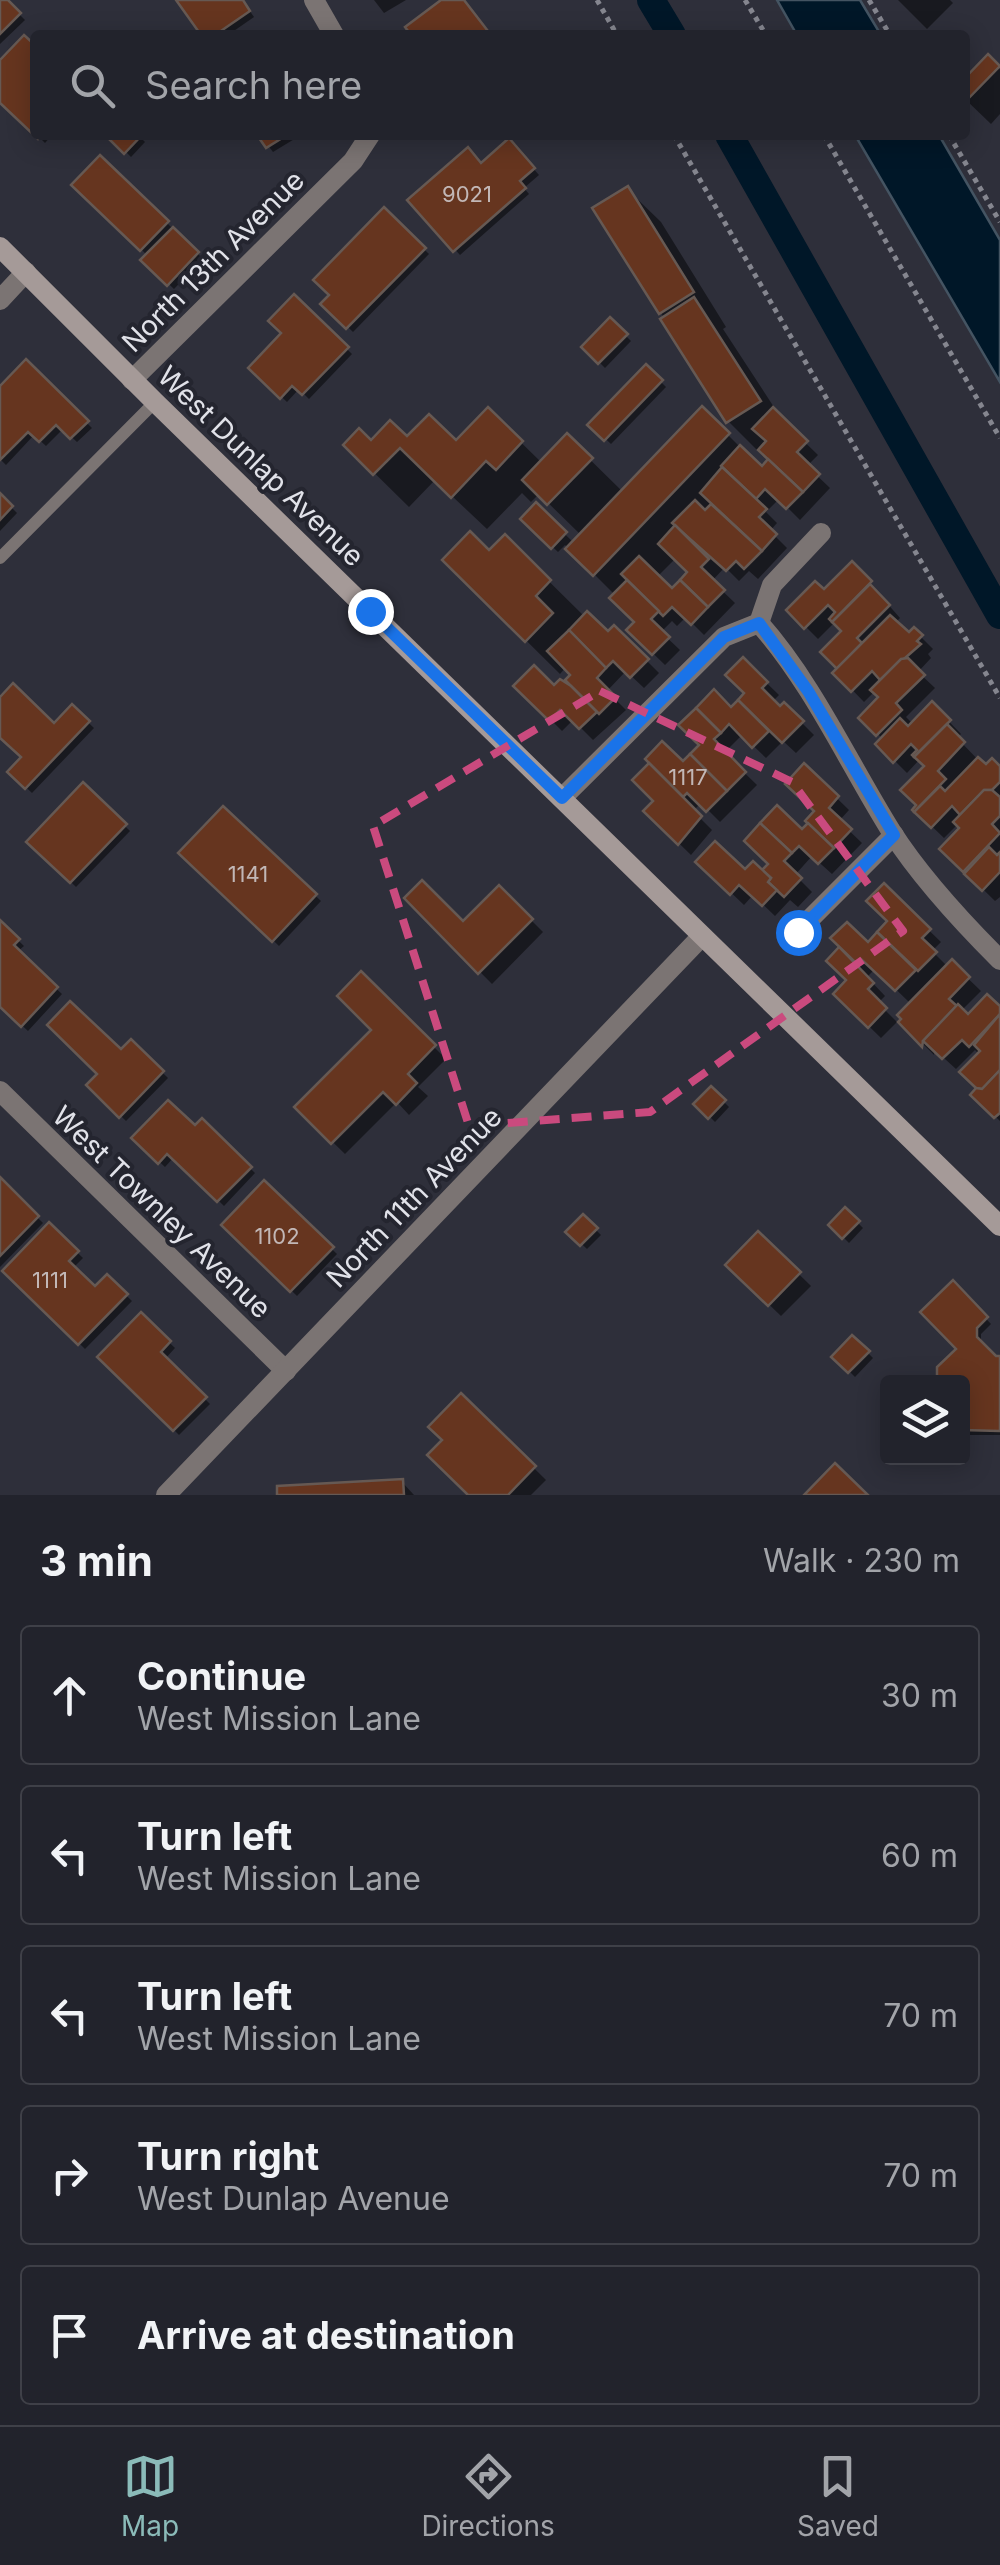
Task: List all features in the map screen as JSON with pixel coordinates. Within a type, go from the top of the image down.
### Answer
[{"type":"main road","name":"West Dunlap Avenue","points":[[0,247],[154,402],[1000,1226]]},
{"type":"street","points":[[314,0],[331,30]]},
{"type":"street","name":"North 13th Avenue","points":[[132,380],[352,161],[367,140]]},
{"type":"street","points":[[0,300],[26,272]]},
{"type":"street","points":[[562,798],[724,637],[759,623],[772,585],[822,533]]},
{"type":"street","points":[[759,623],[808,691],[894,835],[938,893],[1000,960]]},
{"type":"street","points":[[798,932],[894,835]]},
{"type":"street","name":"North 11th Avenue","points":[[166,1495],[702,936]]},
{"type":"street","name":"West Townley Avenue","points":[[0,1092],[286,1371]]},
{"type":"lane","points":[[0,558],[154,402]]},
{"type":"path","points":[[596,0],[614,30]]},
{"type":"path","points":[[746,0],[763,30]]},
{"type":"path","points":[[869,0],[887,30]]},
{"type":"path","points":[[677,140],[1000,698]]},
{"type":"path","points":[[827,140],[1000,438]]},
{"type":"path","points":[[952,140],[1000,222]]},
{"type":"highlighted area","points":[[600,691],[792,782],[903,931],[650,1112],[469,1126],[373,826]]},
{"type":"water","points":[[777,0],[860,0],[878,30],[794,30]]},
{"type":"water","points":[[858,140],[942,140],[1000,240],[1000,382]]},
{"type":"building","points":[[0,0],[8,0],[21,13],[0,34]]},
{"type":"building","points":[[176,0],[243,0],[250,11],[222,30],[197,30]]},
{"type":"building","points":[[441,0],[464,0],[487,30],[407,30],[405,27]]},
{"type":"building","points":[[24,35],[30,40],[30,131],[0,103],[0,60]]},
{"type":"building","points":[[988,54],[1000,66],[970,97],[970,73]]},
{"type":"building","points":[[110,140],[137,140],[124,154]]},
{"type":"building","points":[[260,140],[279,140],[266,148]]},
{"type":"building","points":[[511,140],[535,168],[520,181],[526,188],[453,252],[407,200],[468,147],[481,163]]},
{"type":"building","points":[[100,155],[169,221],[140,251],[71,185]]},
{"type":"building","points":[[628,186],[694,292],[659,314],[592,208]]},
{"type":"building","points":[[384,207],[426,248],[346,329],[320,304],[329,295],[313,280]]},
{"type":"building","points":[[173,227],[199,252],[167,286],[140,260]]},
{"type":"building","points":[[294,294],[349,347],[302,395],[292,386],[280,399],[248,368],[281,333],[268,321]]},
{"type":"building","points":[[694,297],[761,401],[726,423],[660,319]]},
{"type":"building","points":[[610,317],[628,334],[598,364],[581,347]]},
{"type":"building","points":[[26,359],[89,421],[70,439],[56,425],[39,442],[28,432],[0,460],[0,386]]},
{"type":"building","points":[[646,364],[663,380],[604,441],[587,425]]},
{"type":"building","points":[[702,406],[730,433],[593,576],[565,549]]},
{"type":"building","points":[[488,407],[523,441],[496,470],[486,461],[451,498],[400,448],[373,475],[343,445],[359,428],[371,440],[390,420],[407,436],[429,414],[456,440]]},
{"type":"building","points":[[773,407],[808,441],[797,452],[820,474],[803,492],[758,450],[766,441],[752,429]]},
{"type":"building","points":[[567,433],[593,458],[547,505],[522,480]]},
{"type":"building","points":[[740,445],[762,466],[768,459],[803,492],[786,509],[765,489],[756,499],[721,466]]},
{"type":"building","points":[[722,467],[767,509],[759,517],[777,534],[762,551],[700,493]]},
{"type":"building","points":[[0,493],[13,506],[0,520]]},
{"type":"building","points":[[695,500],[705,510],[711,504],[762,551],[744,569],[736,561],[726,571],[672,523]]},
{"type":"building","points":[[536,502],[567,532],[551,549],[520,519]]},
{"type":"building","points":[[675,525],[709,559],[701,567],[725,590],[708,607],[680,580],[687,572],[658,544]]},
{"type":"building","points":[[470,531],[489,550],[505,534],[551,580],[536,596],[553,613],[525,642],[442,560]]},
{"type":"building","points":[[639,556],[672,588],[680,580],[708,607],[691,625],[672,607],[663,616],[621,574]]},
{"type":"building","points":[[852,561],[872,581],[832,622],[829,619],[835,612],[828,605],[804,629],[786,610],[815,581],[824,589]]},
{"type":"building","points":[[627,580],[659,611],[651,619],[670,637],[652,655],[626,630],[634,622],[609,598]]},
{"type":"building","points":[[870,584],[890,605],[857,638],[862,643],[837,669],[820,652],[841,631],[832,622]]},
{"type":"building","points":[[587,611],[608,631],[614,625],[649,659],[630,678],[613,661],[606,668],[569,630]]},
{"type":"building","points":[[890,615],[909,632],[914,627],[923,635],[917,641],[921,644],[880,680],[872,671],[851,692],[832,673]]},
{"type":"building","points":[[569,630],[606,668],[597,678],[616,697],[599,714],[565,680],[570,675],[547,651]]},
{"type":"building","points":[[743,657],[768,682],[762,688],[780,706],[784,702],[804,721],[782,743],[738,700],[744,693],[725,675]]},
{"type":"building","points":[[908,658],[925,675],[896,703],[902,710],[876,736],[858,718],[878,697],[870,690],[901,659]]},
{"type":"building","points":[[534,665],[554,685],[560,679],[571,686],[597,712],[579,729],[560,710],[549,721],[513,686]]},
{"type":"building","points":[[13,683],[54,723],[72,704],[90,721],[25,789],[7,772],[21,757],[0,738],[0,697]]},
{"type":"building","points":[[714,689],[731,707],[738,700],[769,731],[752,748],[729,724],[721,733],[696,708]]},
{"type":"building","points":[[932,701],[951,720],[914,757],[917,750],[911,744],[893,763],[875,744],[900,718],[908,726]]},
{"type":"building","points":[[696,708],[721,733],[714,739],[746,772],[727,791],[690,754],[699,745],[678,725]]},
{"type":"building","points":[[947,724],[965,742],[938,771],[946,779],[914,812],[916,805],[900,790],[924,766],[914,757]]},
{"type":"building","points":[[662,741],[683,761],[690,754],[727,791],[706,812],[687,793],[683,797],[645,759]]},
{"type":"building","points":[[978,757],[986,764],[992,758],[1000,766],[1000,782],[992,790],[984,790],[960,815],[952,806],[931,828],[914,812],[940,786],[945,791]]},
{"type":"building","points":[[649,763],[702,816],[678,845],[643,811],[653,801],[632,780]]},
{"type":"building","points":[[804,763],[839,796],[829,808],[852,829],[834,848],[805,821],[814,811],[785,784]]},
{"type":"building","points":[[83,782],[127,824],[70,883],[26,842]]},
{"type":"building","points":[[984,790],[992,790],[1000,797],[1000,816],[992,824],[1000,833],[963,872],[939,849],[959,828],[953,822]]},
{"type":"building","points":[[777,805],[802,829],[808,823],[834,848],[818,864],[799,846],[792,853],[760,823]]},
{"type":"building","points":[[223,806],[317,894],[272,942],[178,853]]},
{"type":"building","points":[[760,823],[792,853],[784,861],[802,878],[784,897],[762,870],[768,864],[744,841]]},
{"type":"building","points":[[715,841],[745,869],[753,861],[771,878],[768,882],[777,890],[762,906],[739,885],[730,895],[695,862]]},
{"type":"building","points":[[989,847],[997,855],[1000,852],[1000,872],[982,891],[964,874]]},
{"type":"building","points":[[422,880],[463,921],[499,885],[533,919],[478,974],[404,898]]},
{"type":"building","points":[[884,883],[931,929],[922,938],[937,952],[918,971],[877,932],[887,921],[866,901]]},
{"type":"building","points":[[0,920],[20,939],[14,945],[58,987],[21,1027],[0,1007]]},
{"type":"building","points":[[847,922],[868,942],[877,932],[916,970],[895,991],[861,959],[857,964],[830,938]]},
{"type":"building","points":[[839,947],[874,983],[868,989],[887,1008],[868,1028],[833,994],[846,980],[826,961]]},
{"type":"building","points":[[952,959],[970,977],[949,999],[957,1006],[923,1041],[922,1047],[898,1022],[901,1019],[897,1015]]},
{"type":"building","points":[[361,971],[436,1045],[408,1074],[417,1083],[396,1105],[383,1092],[331,1144],[294,1107],[371,1030],[337,996]]},
{"type":"building","points":[[987,994],[1000,1006],[1000,1014],[969,1047],[962,1040],[942,1059],[923,1041],[958,1004],[968,1014]]},
{"type":"building","points":[[70,1001],[121,1049],[131,1039],[164,1071],[119,1118],[86,1085],[97,1074],[47,1025]]},
{"type":"building","points":[[1000,1014],[1000,1070],[982,1089],[976,1088],[959,1072],[980,1051],[974,1045]]},
{"type":"building","points":[[1000,1070],[1000,1113],[994,1118],[970,1095],[976,1088],[982,1089]]},
{"type":"building","points":[[711,1086],[726,1100],[708,1119],[693,1104]]},
{"type":"building","points":[[168,1100],[195,1125],[202,1118],[252,1167],[217,1202],[167,1154],[158,1164],[131,1138]]},
{"type":"building","points":[[0,1177],[39,1216],[0,1256]]},
{"type":"building","points":[[264,1180],[334,1247],[290,1292],[221,1225]]},
{"type":"building","points":[[845,1207],[860,1221],[842,1239],[828,1225]]},
{"type":"building","points":[[583,1214],[598,1228],[580,1246],[565,1232]]},
{"type":"building","points":[[49,1222],[79,1251],[69,1261],[95,1286],[107,1274],[128,1294],[78,1345],[2,1271]]},
{"type":"building","points":[[758,1231],[801,1272],[768,1306],[725,1265]]},
{"type":"building","points":[[953,1280],[988,1317],[977,1328],[977,1337],[1000,1356],[1000,1431],[970,1430],[970,1375],[937,1375],[937,1367],[956,1349],[920,1312]]},
{"type":"building","points":[[141,1312],[171,1341],[161,1352],[207,1397],[173,1431],[97,1357]]},
{"type":"building","points":[[852,1335],[870,1351],[848,1373],[831,1357]]},
{"type":"building","points":[[461,1393],[536,1466],[508,1495],[468,1495],[427,1455],[442,1440],[428,1427]]},
{"type":"building","points":[[835,1463],[868,1495],[804,1495]]},
{"type":"building","points":[[403,1479],[404,1495],[277,1495],[277,1486]]},
{"type":"waterway","points":[[651,0],[669,30]]},
{"type":"waterway","points":[[732,140],[1000,615]]},
{"type":"route","points":[[370,611],[562,798],[724,637],[759,623],[808,691],[894,835],[798,932]]}]
